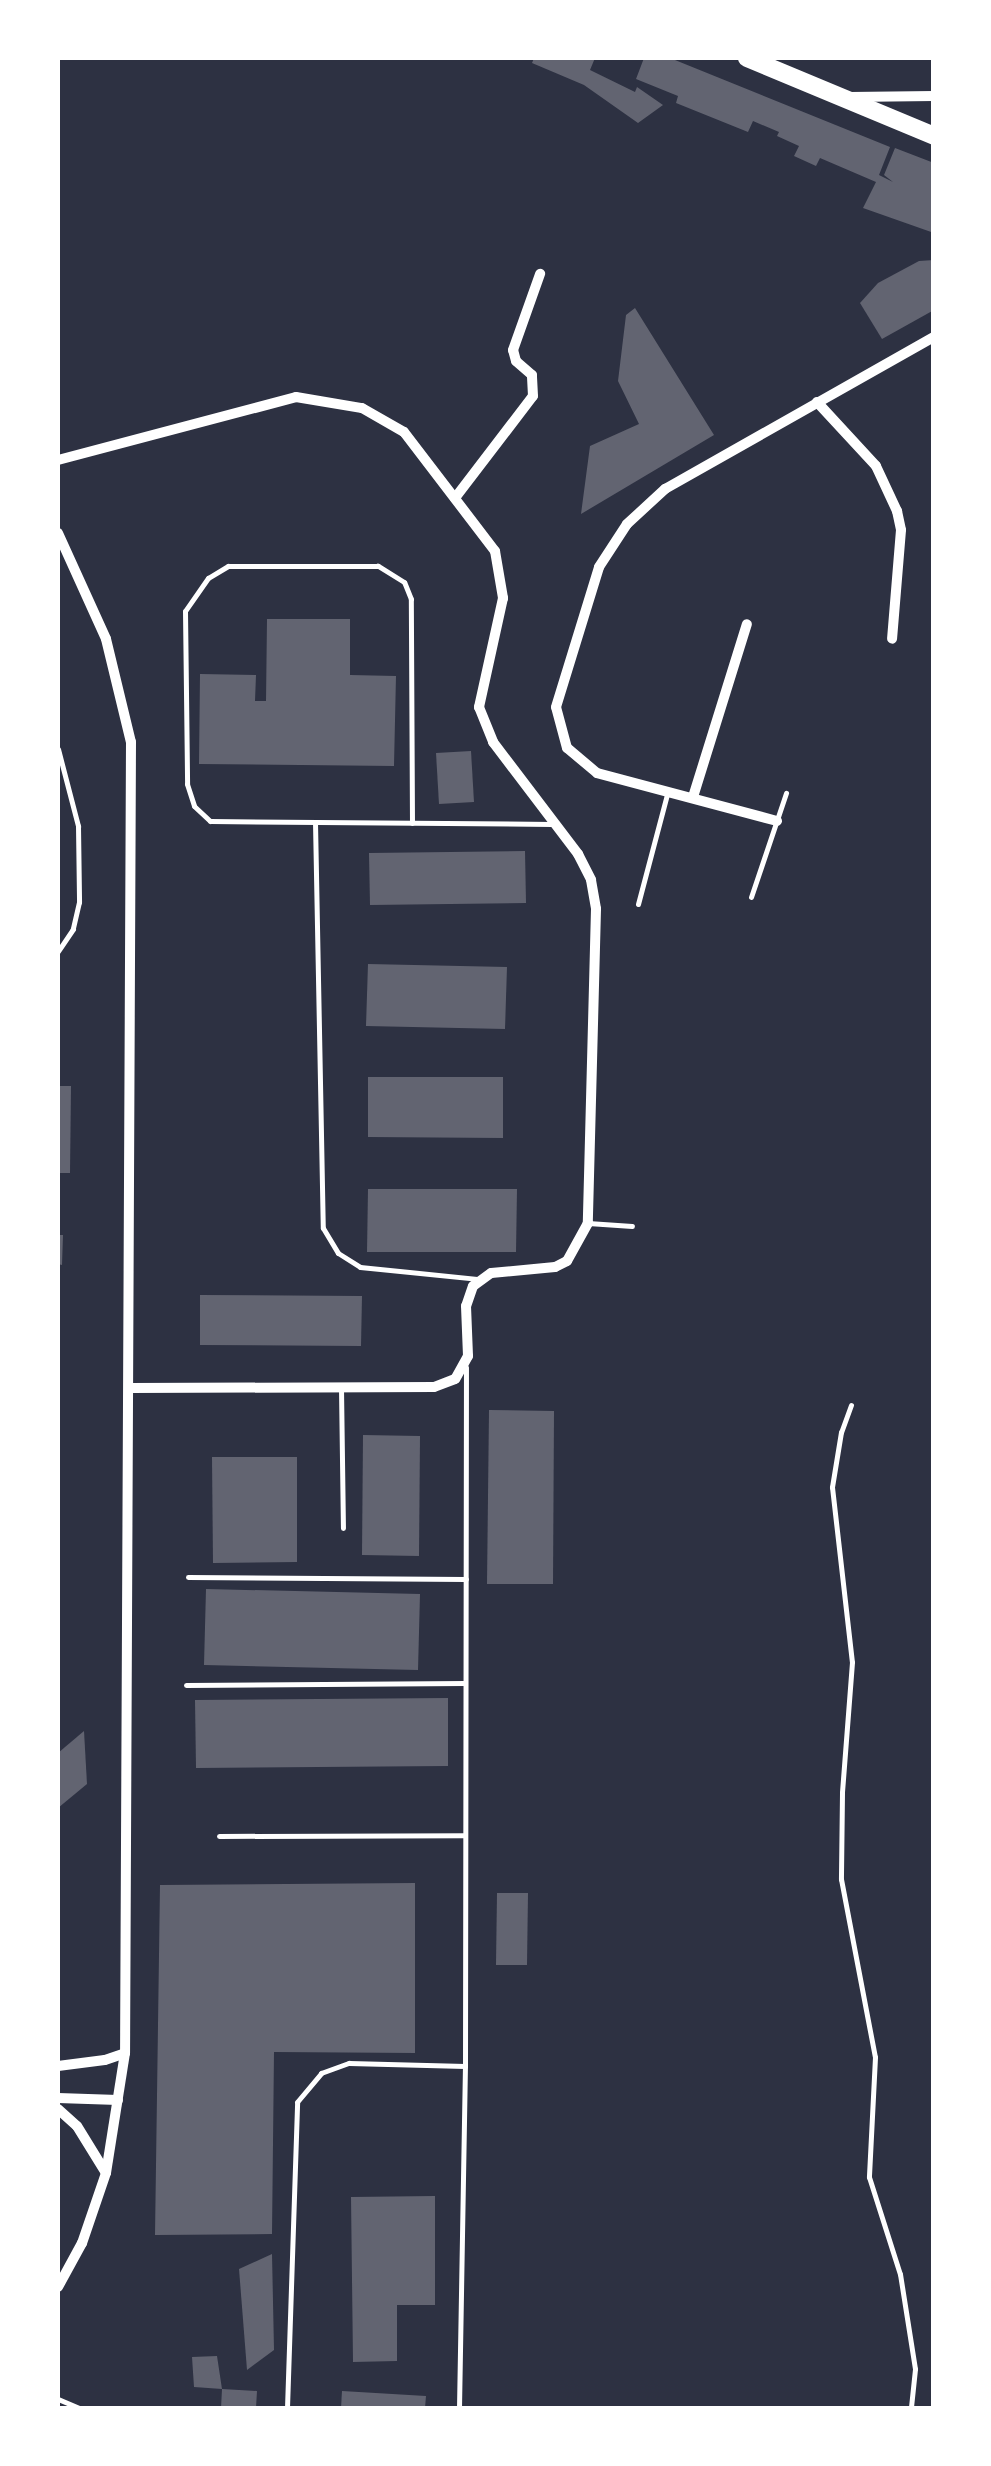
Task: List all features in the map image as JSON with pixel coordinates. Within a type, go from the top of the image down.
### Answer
[{"type":"highway","points":[[747,58],[934,136]]},
{"type":"street","points":[[839,98],[934,96]]},
{"type":"street","points":[[455,498],[534,396],[532,375],[516,361],[513,350],[540,274]]},
{"type":"street","points":[[777,821],[597,772],[575,758],[560,736],[558,693],[599,568],[627,524],[666,489],[934,337]]},
{"type":"street","points":[[58,460],[275,400],[317,398],[362,408],[404,432],[494,551],[503,580],[478,707],[493,742],[586,867],[596,909],[588,1223],[575,1251],[554,1267],[491,1273],[480,1279],[466,1306],[466,1365],[446,1386],[130,1388]]},
{"type":"street","points":[[817,402],[876,466],[896,511],[901,530],[892,640]]},
{"type":"street","points":[[58,533],[110,650],[130,742],[125,2053],[106,2172],[82,2243],[58,2286]]},
{"type":"street","points":[[693,797],[747,624]]},
{"type":"street","points":[[58,2066],[105,2060],[125,2053]]},
{"type":"street","points":[[58,2098],[118,2100]]},
{"type":"street","points":[[58,2109],[78,2126],[106,2172]]},
{"type":"lane","points":[[412,823],[411,599],[404,582],[378,566],[228,566],[198,588],[185,611],[189,796],[210,821],[412,823],[556,824]]},
{"type":"lane","points":[[58,748],[78,826],[79,902],[72,929],[58,951]]},
{"type":"lane","points":[[638,904],[668,792]]},
{"type":"lane","points":[[752,897],[786,793]]},
{"type":"lane","points":[[316,822],[323,1228],[338,1253],[360,1268],[480,1279]]},
{"type":"lane","points":[[588,1223],[632,1226]]},
{"type":"lane","points":[[459,2408],[465,2066],[466,1365]]},
{"type":"lane","points":[[341,1388],[342,1528]]},
{"type":"lane","points":[[188,1576],[466,1579]]},
{"type":"lane","points":[[186,1685],[466,1683]]},
{"type":"lane","points":[[218,1836],[465,1834]]},
{"type":"lane","points":[[288,2408],[297,2102],[321,2073],[349,2063],[465,2066]]},
{"type":"lane","points":[[58,2399],[79,2408]]},
{"type":"path","points":[[851,1405],[832,1487],[852,1662],[841,1807],[841,1879],[875,2057],[869,2177],[900,2274],[915,2369],[911,2408]]},
{"type":"building","points":[[534,58],[595,58],[590,70],[635,92],[637,87],[663,105],[638,123],[584,85],[532,63]]},
{"type":"building","points":[[644,58],[670,58],[890,147],[879,175],[893,182],[884,175],[895,148],[934,163],[934,233],[863,208],[876,182],[820,158],[816,166],[794,156],[799,146],[777,136],[779,132],[753,121],[748,132],[676,103],[678,96],[636,79]]},
{"type":"building","points":[[934,260],[934,310],[882,339],[860,303],[878,283],[919,261]]},
{"type":"building","points":[[635,308],[714,435],[581,514],[590,446],[639,424],[618,381],[626,315]]},
{"type":"building","points":[[267,619],[350,619],[350,675],[396,676],[394,766],[199,764],[200,674],[256,675],[255,701],[266,701]]},
{"type":"building","points":[[471,751],[474,802],[439,804],[436,753]]},
{"type":"building","points":[[525,851],[526,903],[370,905],[369,853]]},
{"type":"building","points":[[368,964],[507,967],[505,1029],[366,1026]]},
{"type":"building","points":[[368,1077],[503,1077],[503,1138],[368,1137]]},
{"type":"building","points":[[58,1086],[71,1086],[70,1173],[58,1173]]},
{"type":"building","points":[[368,1189],[517,1189],[516,1252],[367,1252]]},
{"type":"building","points":[[58,1235],[63,1235],[62,1265],[58,1264]]},
{"type":"building","points":[[200,1295],[362,1296],[361,1346],[200,1345]]},
{"type":"building","points":[[489,1410],[554,1411],[553,1584],[487,1584]]},
{"type":"building","points":[[363,1435],[420,1436],[419,1556],[362,1555]]},
{"type":"building","points":[[212,1457],[297,1457],[297,1562],[213,1563]]},
{"type":"building","points":[[206,1589],[420,1594],[418,1670],[204,1665]]},
{"type":"building","points":[[448,1698],[448,1766],[196,1768],[195,1700]]},
{"type":"building","points":[[84,1731],[87,1784],[58,1808],[58,1753]]},
{"type":"building","points":[[415,1883],[415,2053],[274,2052],[272,2234],[155,2235],[160,1885]]},
{"type":"building","points":[[497,1893],[528,1893],[527,1965],[496,1965]]},
{"type":"building","points":[[435,2196],[435,2305],[397,2305],[397,2361],[353,2362],[351,2197]]},
{"type":"building","points":[[272,2254],[274,2350],[247,2370],[239,2269]]},
{"type":"building","points":[[217,2356],[222,2389],[194,2387],[192,2357]]},
{"type":"building","points":[[222,2389],[257,2391],[256,2408],[221,2408]]},
{"type":"building","points":[[342,2391],[426,2396],[425,2408],[341,2408]]}]
